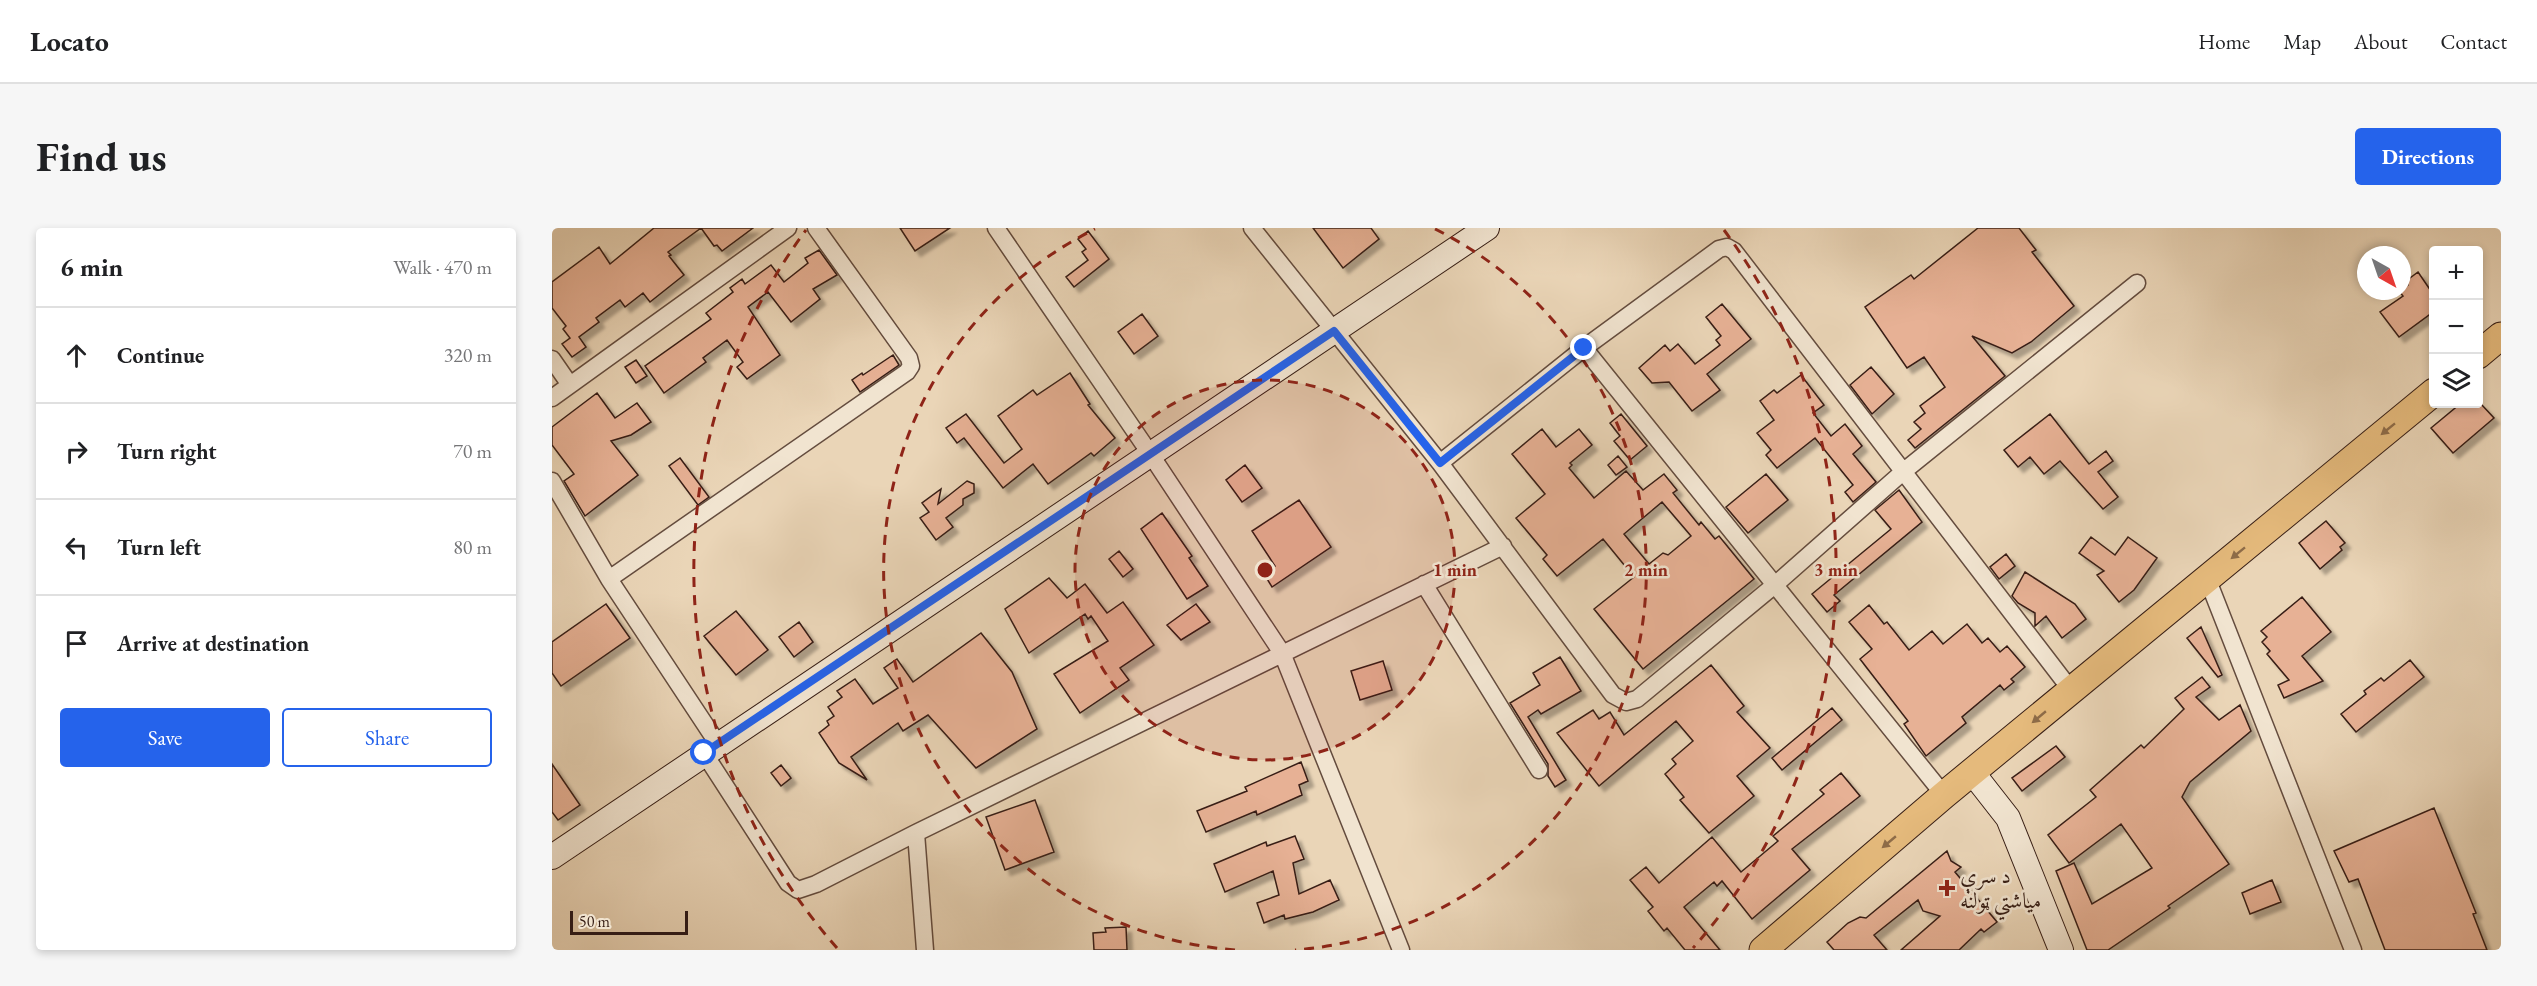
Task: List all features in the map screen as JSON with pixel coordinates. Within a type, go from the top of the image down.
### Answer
[{"type":"main road","points":[[2479,354],[2501,336]]},
{"type":"main road","points":[[1763,950],[1944,795],[2429,395]]},
{"type":"street","points":[[552,398],[788,228]]},
{"type":"street","points":[[609,579],[907,372],[911,366],[816,228]]},
{"type":"street","points":[[996,228],[1151,455],[1282,653],[1401,950]]},
{"type":"street","points":[[1252,228],[1440,463],[1613,695],[1626,702],[1637,699],[1776,584],[1904,471],[2137,283]]},
{"type":"street","points":[[552,857],[1487,228]]},
{"type":"street","points":[[1440,463],[1584,348],[1719,249],[1727,247],[1734,251],[2071,690]]},
{"type":"street","points":[[1584,348],[1944,795]]},
{"type":"street","points":[[552,359],[570,385]]},
{"type":"street","points":[[552,481],[789,883],[798,891],[1503,546]]},
{"type":"street","points":[[2206,578],[2354,950]]},
{"type":"street","points":[[1424,584],[1539,770]]},
{"type":"street","points":[[1972,772],[2008,818],[2061,950]]},
{"type":"street","points":[[916,833],[925,950]]},
{"type":"building","points":[[654,228],[701,228],[668,252],[684,275],[650,302],[643,293],[625,307],[620,300],[596,318],[599,322],[579,337],[586,347],[572,357],[562,344],[570,338],[563,329],[566,326],[552,308],[552,282],[599,247],[610,264]]},
{"type":"building","points":[[701,228],[753,228],[722,251],[717,245],[714,246]]},
{"type":"building","points":[[900,228],[950,228],[915,251]]},
{"type":"building","points":[[1313,228],[1371,228],[1379,239],[1343,268]]},
{"type":"building","points":[[1978,228],[2019,228],[2036,250],[2032,252],[2074,306],[2031,342],[2012,353],[1972,336],[2005,376],[1915,448],[1908,440],[1921,429],[1914,422],[1925,413],[1920,406],[1945,387],[1924,357],[1907,368],[1865,307],[1911,275],[1914,279]]},
{"type":"building","points":[[1088,231],[1109,259],[1074,287],[1066,277],[1088,260],[1082,252],[1086,249],[1078,239]]},
{"type":"building","points":[[819,250],[837,275],[813,289],[820,299],[791,322],[768,292],[748,307],[780,355],[747,379],[737,367],[743,362],[727,340],[703,358],[706,362],[664,393],[645,366],[711,319],[706,313],[733,292],[730,288],[742,279],[745,284],[771,265],[784,282],[808,263],[805,258]]},
{"type":"building","points":[[2418,272],[2429,288],[2429,315],[2399,337],[2380,312],[2397,300],[2411,300],[2411,277]]},
{"type":"building","points":[[1722,304],[1751,339],[1707,374],[1720,390],[1692,411],[1669,382],[1652,383],[1639,368],[1665,345],[1670,351],[1678,344],[1695,364],[1720,345],[1716,340],[1721,336],[1706,317]]},
{"type":"building","points":[[1142,314],[1158,336],[1134,354],[1118,332]]},
{"type":"building","points":[[893,355],[899,365],[860,392],[852,380]]},
{"type":"building","points":[[636,360],[647,376],[636,383],[625,367]]},
{"type":"building","points":[[1871,367],[1894,394],[1872,414],[1850,385]]},
{"type":"building","points":[[1070,373],[1090,404],[1088,405],[1115,438],[1094,456],[1091,453],[1048,484],[1033,464],[1003,488],[964,438],[957,443],[946,428],[966,414],[1004,463],[1022,449],[998,416],[1033,390],[1037,395]]},
{"type":"building","points":[[1801,375],[1824,405],[1813,413],[1831,436],[1845,424],[1862,446],[1853,454],[1876,482],[1853,502],[1845,492],[1853,485],[1815,438],[1777,468],[1766,455],[1771,450],[1757,433],[1774,420],[1760,401],[1774,390],[1777,393]]},
{"type":"building","points":[[597,393],[615,418],[637,403],[651,422],[631,435],[611,441],[638,475],[585,516],[564,481],[574,474],[552,445],[552,427]]},
{"type":"building","points":[[2483,406],[2494,418],[2453,453],[2431,428],[2455,408],[2483,408]]},
{"type":"building","points":[[1621,414],[1647,446],[1630,460],[1614,441],[1620,436],[1610,423]]},
{"type":"building","points":[[2050,414],[2089,464],[2106,451],[2113,461],[2098,472],[2118,497],[2103,509],[2060,461],[2044,474],[2030,457],[2018,467],[2004,450]]},
{"type":"building","points":[[1542,429],[1556,447],[1579,429],[1592,445],[1570,463],[1572,465],[1569,468],[1594,498],[1626,471],[1643,490],[1664,474],[1677,490],[1673,493],[1699,525],[1701,522],[1715,539],[1719,536],[1754,579],[1643,669],[1594,609],[1634,577],[1603,539],[1557,576],[1543,559],[1547,555],[1516,518],[1545,494],[1512,454]],"holes":[[[1662,502],[1691,536],[1668,555],[1663,553],[1649,564],[1624,534]]]},
{"type":"building","points":[[1618,456],[1627,467],[1616,475],[1608,465]]},
{"type":"building","points":[[680,458],[709,497],[698,505],[669,466]]},
{"type":"building","points":[[1245,465],[1262,488],[1242,502],[1226,480]]},
{"type":"building","points":[[1766,474],[1788,500],[1748,533],[1726,507]]},
{"type":"building","points":[[967,481],[974,484],[974,493],[963,499],[963,505],[946,518],[953,527],[936,540],[920,518],[929,512],[922,503],[941,489],[938,504]]},
{"type":"building","points":[[1899,490],[1922,522],[1834,595],[1840,601],[1827,612],[1812,594],[1891,529],[1875,510]]},
{"type":"building","points":[[1299,500],[1331,547],[1272,587],[1264,574],[1275,566],[1252,531]]},
{"type":"building","points":[[1162,513],[1192,556],[1189,558],[1208,586],[1187,599],[1141,529]]},
{"type":"building","points":[[2326,521],[2345,543],[2340,547],[2342,550],[2320,569],[2299,543]]},
{"type":"building","points":[[2091,537],[2115,555],[2128,537],[2157,558],[2134,590],[2119,602],[2097,575],[2104,571],[2079,553]]},
{"type":"building","points":[[1119,551],[1133,569],[1123,577],[1109,559]]},
{"type":"building","points":[[2006,554],[2015,566],[1999,579],[1990,567]]},
{"type":"building","points":[[2025,572],[2075,604],[2086,619],[2062,638],[2046,616],[2035,626],[2035,613],[2018,603],[2012,596]]},
{"type":"building","points":[[1049,578],[1067,598],[1085,584],[1107,613],[1123,602],[1154,645],[1120,668],[1129,680],[1080,713],[1054,674],[1108,641],[1091,616],[1088,619],[1085,614],[1029,653],[1005,609]]},
{"type":"building","points":[[2302,597],[2331,632],[2302,656],[2323,681],[2284,698],[2278,685],[2289,680],[2267,654],[2270,651],[2262,642],[2267,637],[2261,631]]},
{"type":"building","points":[[606,604],[630,638],[561,686],[552,673],[552,642]]},
{"type":"building","points":[[1196,604],[1210,622],[1181,640],[1167,625]]},
{"type":"building","points":[[1869,605],[1884,624],[1887,622],[1909,650],[1932,631],[1943,644],[1967,624],[1982,643],[1988,638],[2000,652],[2007,646],[2025,667],[2011,679],[2014,682],[2004,690],[2000,685],[1962,717],[1966,723],[1926,756],[1904,724],[1908,721],[1860,659],[1872,649],[1849,622]]},
{"type":"building","points":[[736,611],[768,650],[736,675],[704,636]]},
{"type":"building","points":[[799,622],[813,642],[794,657],[779,637]]},
{"type":"building","points":[[2201,627],[2222,675],[2218,677],[2187,638]]},
{"type":"building","points":[[981,633],[1012,672],[1037,729],[976,768],[928,715],[903,731],[898,723],[851,757],[867,780],[839,763],[819,733],[829,725],[827,721],[834,716],[828,707],[842,697],[837,691],[855,679],[873,704],[898,688],[884,668],[897,659],[913,682]]},
{"type":"building","points":[[1560,657],[1581,691],[1541,714],[1538,710],[1528,717],[1566,780],[1555,787],[1548,776],[1548,764],[1510,703],[1540,685],[1533,673]]},
{"type":"building","points":[[2410,660],[2424,677],[2356,732],[2341,714],[2366,694],[2364,691],[2381,678],[2384,681]]},
{"type":"building","points":[[1383,661],[1392,690],[1360,700],[1351,671]]},
{"type":"building","points":[[1711,665],[1744,706],[1737,712],[1770,748],[1737,776],[1754,796],[1709,833],[1680,800],[1684,797],[1665,774],[1676,764],[1672,759],[1693,741],[1676,721],[1599,786],[1557,733],[1593,710],[1599,719],[1610,712],[1624,735]]},
{"type":"building","points":[[2202,677],[2210,687],[2196,697],[2219,720],[2240,705],[2251,731],[2190,782],[2182,797],[2229,864],[2108,950],[2087,950],[2056,871],[2074,863],[2092,904],[2152,868],[2121,824],[2069,863],[2048,835],[2096,797],[2090,790],[2141,745],[2144,748],[2184,709],[2175,698]]},
{"type":"building","points":[[1832,708],[1842,720],[1782,770],[1772,758]]},
{"type":"building","points":[[2056,746],[2065,757],[2022,791],[2012,778]]},
{"type":"building","points":[[1301,762],[1308,781],[1299,785],[1302,795],[1257,815],[1256,811],[1206,832],[1197,811],[1247,791],[1245,787]]},
{"type":"building","points":[[552,764],[580,805],[558,820],[552,812]]},
{"type":"building","points":[[781,765],[791,778],[781,786],[771,773]]},
{"type":"building","points":[[1841,773],[1860,796],[1792,849],[1810,870],[1752,919],[1722,881],[1717,886],[1714,882],[1684,907],[1720,950],[1685,950],[1667,928],[1664,931],[1648,911],[1653,907],[1630,880],[1646,867],[1659,883],[1712,837],[1741,872],[1778,841],[1773,836],[1824,794],[1820,790]]},
{"type":"building","points":[[1035,800],[1054,852],[1005,870],[986,817]]},
{"type":"building","points":[[2434,808],[2476,913],[2473,914],[2487,950],[2385,950],[2358,879],[2349,882],[2334,851]]},
{"type":"building","points":[[1295,836],[1304,859],[1293,863],[1299,894],[1330,880],[1339,900],[1313,912],[1285,919],[1284,915],[1264,923],[1257,903],[1279,895],[1273,871],[1225,892],[1214,864],[1266,842],[1267,846]]},
{"type":"building","points":[[1947,851],[1951,861],[1961,867],[1955,872],[1997,922],[1984,932],[1981,929],[1959,950],[1901,950],[1940,916],[1923,911],[1918,900],[1874,935],[1887,950],[1834,950],[1827,942],[1848,923],[1860,917],[1866,918]]},
{"type":"building","points":[[2272,880],[2281,902],[2250,914],[2242,893]]},
{"type":"building","points":[[1126,927],[1127,950],[1094,950],[1093,933],[1106,932],[1105,928]]},
{"type":"place","name":"د سرې مياشتي ټولنه","points":[[1947,888]]},
{"type":"route","points":[[704,753],[1334,331],[1440,463],[1584,348]]}]
